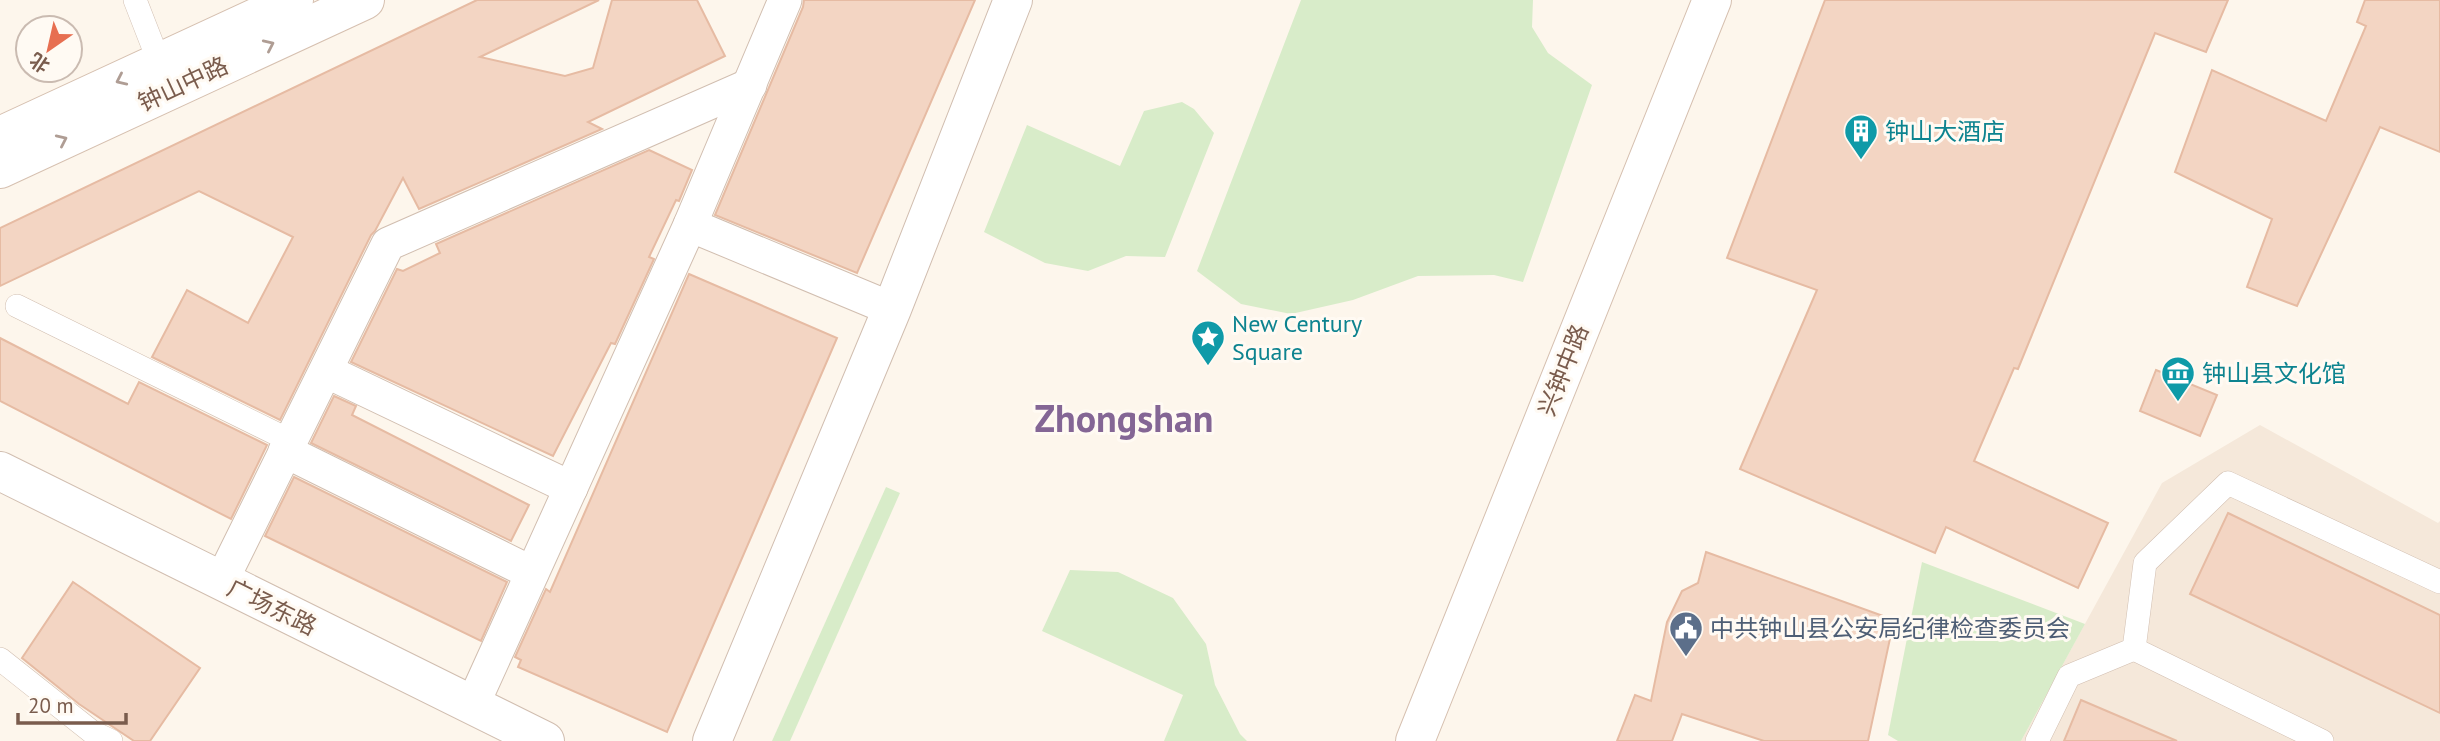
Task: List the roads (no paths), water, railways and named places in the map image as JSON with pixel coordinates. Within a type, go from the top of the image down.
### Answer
[{"type":"main road","points":[[0,136],[164,76],[293,0]]},
{"type":"main road","name":"钟山中路","points":[[0,169],[164,76],[365,0]]},
{"type":"main road","points":[[712,741],[892,309],[1013,0]]},
{"type":"main road","name":"兴钟中路","points":[[1415,741],[1712,0]]},
{"type":"main road","name":"广场东路","points":[[0,471],[545,741]]},
{"type":"street","points":[[472,706],[690,225],[785,0]]},
{"type":"street","points":[[221,582],[388,244],[750,85]]},
{"type":"street","points":[[690,225],[892,309]]},
{"type":"street","points":[[326,371],[571,488]]},
{"type":"street","points":[[288,446],[533,573]]},
{"type":"lane","points":[[135,0],[164,76]]},
{"type":"lane","points":[[17,306],[288,446]]},
{"type":"lane","points":[[2134,649],[2145,563],[2228,483],[2440,582]]},
{"type":"lane","points":[[2037,741],[2068,676],[2134,649],[2322,741]]},
{"type":"lane","points":[[0,659],[92,732],[111,741]]},
{"type":"place","name":"钟山大酒店","points":[[1861,161]]},
{"type":"place","name":"New Century Square","points":[[1208,367]]},
{"type":"place","name":"钟山县文化馆","points":[[2178,403]]},
{"type":"place","name":"中共钟山县公安局纪律检查委员会","points":[[1686,658]]},
{"type":"district","name":"Zhongshan","points":[[1124,417]]}]
